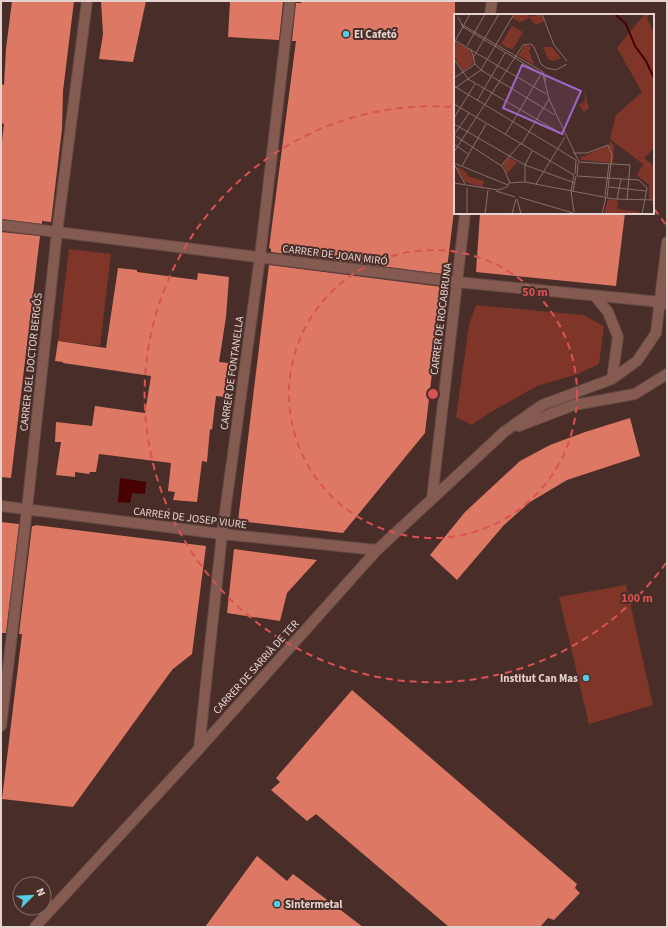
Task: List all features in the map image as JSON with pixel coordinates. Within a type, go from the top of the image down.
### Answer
[{"type":"street","name":"CARRER DEL DOCTOR BERGÓS","points":[[1,726],[27,509],[57,232],[87,1]]},
{"type":"street","name":"CARRER DE FONTANELLA","points":[[199,749],[222,534],[260,257],[290,1]]},
{"type":"street","points":[[490,14],[492,1]]},
{"type":"street","name":"CARRER DE ROCABRUNA","points":[[432,499],[465,214]]},
{"type":"street","name":"CARRER DE JOAN MIRÓ","points":[[1,225],[457,282],[663,303]]},
{"type":"street","name":"CARRER DE SARRIÀ DE TER","points":[[36,927],[199,749],[377,550],[504,432],[542,405],[612,379],[636,361],[656,333],[663,303],[667,242]]},
{"type":"street","points":[[595,296],[608,312],[618,337],[612,379]]},
{"type":"street","name":"CARRER DE SARRIÀ DE TER","points":[[504,432],[574,405],[635,394],[667,374]]},
{"type":"street","name":"CARRER DE JOSEP VIURE","points":[[1,506],[222,534],[377,550]]},
{"type":"shaded area","points":[[69,249],[111,254],[100,346],[58,341]]},
{"type":"shaded area","points":[[476,305],[583,315],[604,326],[599,364],[578,374],[537,386],[471,425],[456,417],[469,325]]},
{"type":"shaded area","points":[[120,478],[146,482],[145,494],[132,493],[130,503],[118,502]]},
{"type":"shaded area","points":[[626,585],[653,705],[589,724],[559,597]]},
{"type":"building","points":[[12,1],[74,1],[63,91],[62,129],[51,222],[42,221],[42,224],[1,219],[1,149],[4,124],[1,123],[1,84],[4,85],[6,49]]},
{"type":"building","points":[[101,1],[146,1],[133,62],[99,59],[103,34]]},
{"type":"building","points":[[230,1],[283,2],[279,40],[228,37]]},
{"type":"building","points":[[302,1],[455,1],[454,211],[447,269],[444,269],[443,274],[271,252],[271,249],[269,248],[296,41],[292,41],[296,3],[301,3]]},
{"type":"building","points":[[480,214],[625,214],[616,286],[476,272]]},
{"type":"building","points":[[1,232],[40,236],[11,478],[1,477]]},
{"type":"building","points":[[269,265],[442,287],[425,433],[343,533],[238,521]]},
{"type":"building","points":[[118,268],[197,280],[198,273],[229,277],[226,317],[219,362],[228,363],[224,397],[216,396],[212,430],[210,429],[207,462],[202,461],[197,502],[173,500],[175,492],[168,491],[171,463],[99,454],[96,472],[90,472],[89,474],[75,472],[75,477],[56,475],[61,442],[55,442],[56,422],[92,426],[95,406],[145,413],[151,376],[55,361],[58,341],[106,348]]},
{"type":"building","points":[[630,418],[640,456],[567,480],[530,502],[504,525],[457,580],[430,555],[465,512],[520,461],[550,445]]},
{"type":"building","points":[[1,522],[19,524],[6,633],[1,633]]},
{"type":"building","points":[[35,525],[206,546],[192,654],[169,674],[73,807],[2,799],[22,634],[19,634],[32,526]]},
{"type":"building","points":[[234,549],[317,560],[287,593],[280,621],[227,613]]},
{"type":"building","points":[[352,690],[577,884],[575,888],[580,893],[554,920],[548,918],[540,927],[449,927],[316,814],[307,821],[271,790],[280,782],[276,778]]},
{"type":"building","name":"Sintermetal","points":[[257,856],[287,881],[293,874],[363,927],[205,927]]},
{"type":"place","name":"El Cafetó","points":[[346,34]]},
{"type":"place","name":"Institut Can Mas","points":[[586,678]]},
{"type":"place","name":"Sintermetal","points":[[277,904]]}]
